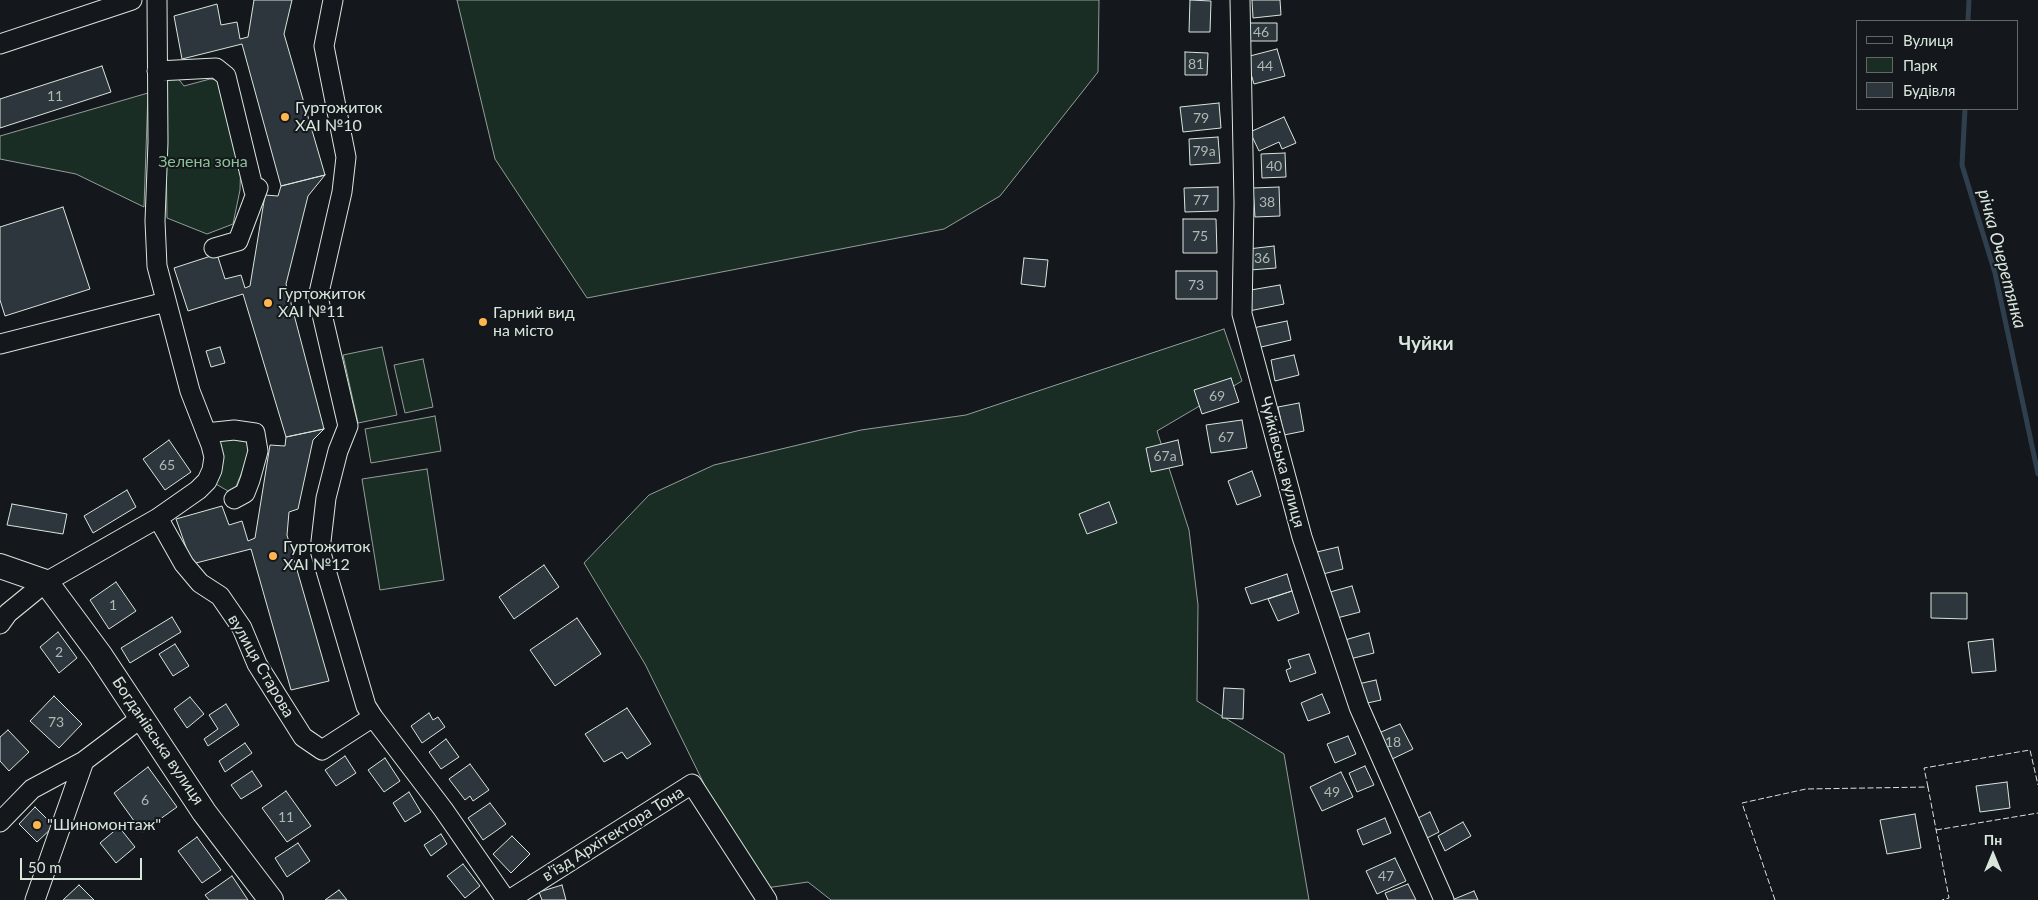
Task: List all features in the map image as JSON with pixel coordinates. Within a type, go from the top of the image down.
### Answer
[{"type":"main road","points":[[0,566],[46,582]]},
{"type":"main road","name":"Богданівська вулиця","points":[[46,582],[100,655],[204,812],[271,900]]},
{"type":"street","points":[[0,44],[130,0]]},
{"type":"street","points":[[0,624],[8,613],[46,582],[158,518],[198,490],[207,482],[212,470],[214,457],[190,391],[157,266],[155,221],[157,0]]},
{"type":"street","points":[[333,0],[324,46],[346,156],[342,192],[318,297],[348,426],[338,451],[326,498],[320,550],[366,706],[508,900]]},
{"type":"street","name":"Чуйківська вулиця","points":[[1240,0],[1244,194],[1242,314],[1302,537],[1359,708],[1444,900]]},
{"type":"street","points":[[157,71],[216,68],[226,76],[254,191],[258,188],[238,241],[214,248]]},
{"type":"street","points":[[0,344],[166,302]]},
{"type":"street","points":[[206,433],[234,430],[254,433],[258,451],[250,480],[245,493],[234,499]]},
{"type":"street","name":"вулиця Старова","points":[[158,518],[184,564],[200,583],[220,596],[242,628],[257,664],[303,737],[322,750],[373,717]]},
{"type":"street","points":[[0,822],[32,789],[84,761],[141,718]]},
{"type":"street","points":[[35,900],[84,761]]},
{"type":"street","name":"в’їзд Архітектора Тона","points":[[508,900],[692,784],[767,900]]},
{"type":"green space","points":[[457,0],[1099,0],[1098,72],[1000,196],[944,229],[587,298],[495,159]]},
{"type":"green space","name":"Зелена зона","points":[[176,76],[184,86],[210,79],[220,80],[241,157],[240,190],[233,224],[207,234],[167,218],[165,79]]},
{"type":"green space","points":[[148,93],[144,207],[76,174],[0,159],[0,136]]},
{"type":"green space","points":[[1224,329],[1242,381],[1157,431],[1189,530],[1198,605],[1197,701],[1284,754],[1309,900],[831,900],[808,882],[766,888],[706,788],[645,664],[584,563],[649,495],[714,465],[861,430],[966,415]]},
{"type":"green space","points":[[382,347],[397,415],[358,423],[343,355]]},
{"type":"green space","points":[[423,359],[433,407],[405,413],[394,365]]},
{"type":"green space","points":[[435,416],[441,451],[371,463],[365,429]]},
{"type":"green space","points":[[219,435],[250,439],[246,462],[233,494],[216,484]]},
{"type":"green space","points":[[427,469],[444,580],[380,590],[362,479]]},
{"type":"building","name":"Гуртожиток ХАІ №10","points":[[254,0],[292,0],[284,34],[325,175],[281,186],[242,44],[182,59],[174,16],[217,4],[221,25],[237,22],[240,39],[248,37]]},
{"type":"building","points":[[1190,0],[1211,1],[1210,32],[1189,32]]},
{"type":"building","points":[[1252,0],[1280,0],[1281,15],[1253,18]]},
{"type":"building","points":[[1245,23],[1277,23],[1277,41],[1245,41]]},
{"type":"building","points":[[1277,49],[1285,76],[1254,84],[1246,57]]},
{"type":"building","points":[[1185,52],[1208,53],[1207,75],[1185,75]]},
{"type":"building","points":[[102,66],[111,92],[0,128],[0,99]]},
{"type":"building","points":[[1219,103],[1221,128],[1183,132],[1180,107]]},
{"type":"building","points":[[1284,117],[1296,143],[1282,149],[1279,142],[1259,151],[1250,132]]},
{"type":"building","points":[[1218,137],[1220,163],[1190,165],[1189,139]]},
{"type":"building","points":[[1285,153],[1286,177],[1262,178],[1261,154]]},
{"type":"building","name":"Гуртожиток ХАІ №11","points":[[325,175],[308,196],[286,284],[324,429],[286,437],[243,294],[188,311],[174,268],[217,254],[225,279],[241,275],[245,288],[250,286],[265,195],[278,196],[281,186]]},
{"type":"building","points":[[1218,187],[1218,211],[1185,212],[1184,188]]},
{"type":"building","points":[[1279,187],[1280,216],[1255,217],[1253,188]]},
{"type":"building","points":[[63,207],[90,289],[5,316],[0,300],[0,227]]},
{"type":"building","points":[[1183,219],[1216,219],[1217,253],[1183,253]]},
{"type":"building","points":[[1274,246],[1276,268],[1250,270],[1248,249]]},
{"type":"building","points":[[1024,258],[1048,260],[1045,287],[1021,284]]},
{"type":"building","points":[[1176,271],[1217,271],[1217,299],[1176,299]]},
{"type":"building","points":[[1280,285],[1284,304],[1249,311],[1245,291]]},
{"type":"building","points":[[1287,321],[1291,340],[1257,348],[1253,328]]},
{"type":"building","points":[[220,347],[225,363],[211,367],[206,351]]},
{"type":"building","points":[[1294,355],[1299,375],[1275,381],[1271,360]]},
{"type":"building","points":[[1231,378],[1239,402],[1202,414],[1194,390]]},
{"type":"building","points":[[1299,403],[1304,431],[1284,435],[1278,407]]},
{"type":"building","points":[[1242,420],[1247,448],[1211,453],[1206,425]]},
{"type":"building","name":"Гуртожиток ХАІ №12","points":[[324,429],[313,440],[298,509],[289,512],[287,535],[329,681],[291,690],[251,549],[192,564],[176,519],[222,506],[229,525],[242,521],[248,541],[255,538],[270,445],[285,446],[286,437]]},
{"type":"building","points":[[169,440],[191,472],[165,490],[143,459]]},
{"type":"building","points":[[1178,440],[1183,465],[1151,472],[1146,448]]},
{"type":"building","points":[[1252,471],[1261,496],[1237,505],[1228,481]]},
{"type":"building","points":[[127,490],[136,507],[93,533],[84,516]]},
{"type":"building","points":[[1109,502],[1117,523],[1087,534],[1079,514]]},
{"type":"building","points":[[12,504],[67,514],[63,534],[7,525]]},
{"type":"building","points":[[1338,547],[1343,569],[1323,574],[1317,552]]},
{"type":"building","points":[[544,565],[559,587],[514,619],[499,597]]},
{"type":"building","points":[[1287,574],[1292,591],[1251,604],[1245,588]]},
{"type":"building","points":[[116,582],[136,611],[109,629],[90,600]]},
{"type":"building","points":[[1352,586],[1360,612],[1337,618],[1330,592]]},
{"type":"building","points":[[1292,591],[1299,613],[1278,621],[1268,599]]},
{"type":"building","points":[[1931,593],[1967,593],[1967,619],[1931,618]]},
{"type":"building","points":[[172,617],[181,632],[130,663],[121,648]]},
{"type":"building","points":[[577,618],[601,654],[555,686],[530,650]]},
{"type":"building","points":[[58,632],[77,658],[59,673],[40,647]]},
{"type":"building","points":[[1369,633],[1374,653],[1350,659],[1345,640]]},
{"type":"building","points":[[1993,639],[1996,671],[1972,673],[1968,642]]},
{"type":"building","points":[[175,644],[189,666],[173,676],[159,654]]},
{"type":"building","points":[[1309,654],[1316,673],[1290,682],[1286,670],[1291,668],[1288,660]]},
{"type":"building","points":[[1376,680],[1381,700],[1363,704],[1358,684]]},
{"type":"building","points":[[1224,688],[1244,689],[1243,719],[1222,718]]},
{"type":"building","points":[[1322,694],[1330,713],[1308,721],[1301,703]]},
{"type":"building","points":[[54,696],[82,724],[59,748],[30,721]]},
{"type":"building","points":[[190,697],[204,714],[187,728],[174,709]]},
{"type":"building","points":[[226,704],[239,725],[208,746],[204,739],[218,729],[209,715]]},
{"type":"building","points":[[627,708],[651,744],[627,759],[622,752],[604,762],[585,734]]},
{"type":"building","points":[[429,713],[433,720],[438,717],[445,727],[422,743],[411,726]]},
{"type":"building","points":[[1400,724],[1413,749],[1388,761],[1374,735]]},
{"type":"building","points":[[8,730],[29,752],[9,771],[0,761],[0,737]]},
{"type":"building","points":[[1348,736],[1356,754],[1335,763],[1327,744]]},
{"type":"building","points":[[446,739],[459,757],[441,769],[429,752]]},
{"type":"building","points":[[245,743],[252,753],[225,772],[219,761]]},
{"type":"building","points":[[345,756],[356,773],[336,786],[325,770]]},
{"type":"building","points":[[385,758],[400,781],[384,792],[368,770]]},
{"type":"building","points":[[470,764],[489,790],[473,801],[470,796],[465,800],[449,779]]},
{"type":"building","points":[[1365,766],[1374,785],[1357,792],[1349,773]]},
{"type":"building","points":[[148,767],[177,807],[142,832],[114,793]]},
{"type":"building","points":[[252,771],[262,786],[241,799],[231,785]]},
{"type":"building","points":[[1341,772],[1353,797],[1322,811],[1310,787]]},
{"type":"building","points":[[2007,782],[2010,808],[1980,812],[1976,786]]},
{"type":"building","points":[[286,791],[311,826],[287,842],[262,808]]},
{"type":"building","points":[[409,792],[421,812],[405,822],[393,803]]},
{"type":"building","points":[[490,803],[506,824],[483,840],[468,818]]},
{"type":"building","name":"\"Шиномонтаж\"","points":[[35,807],[54,826],[37,842],[19,824]]},
{"type":"building","points":[[1430,812],[1439,832],[1423,840],[1414,820]]},
{"type":"building","points":[[1915,814],[1921,848],[1887,854],[1880,820]]},
{"type":"building","points":[[1385,818],[1391,833],[1363,845],[1357,830]]},
{"type":"building","points":[[1463,822],[1471,836],[1445,851],[1438,836]]},
{"type":"building","points":[[119,827],[135,847],[116,863],[100,843]]},
{"type":"building","points":[[441,834],[447,844],[431,856],[424,845]]},
{"type":"building","points":[[512,836],[530,854],[511,873],[493,854]]},
{"type":"building","points":[[197,837],[221,870],[202,883],[178,851]]},
{"type":"building","points":[[298,843],[310,861],[287,877],[275,858]]},
{"type":"building","points":[[1395,858],[1406,881],[1377,894],[1366,871]]},
{"type":"building","points":[[463,864],[480,886],[465,898],[447,876]]},
{"type":"building","points":[[232,876],[248,900],[209,900],[205,895]]},
{"type":"building","points":[[1408,884],[1416,900],[1388,900],[1385,893]]},
{"type":"building","points":[[79,885],[94,900],[63,900]]},
{"type":"building","points":[[562,885],[566,900],[542,900],[539,892]]},
{"type":"building","points":[[339,890],[347,900],[325,900]]},
{"type":"building","points":[[1474,891],[1478,900],[1452,900]]},
{"type":"waterway","name":"річка Очеретянка","points":[[1968,20],[1969,0]]},
{"type":"waterway","name":"річка Очеретянка","points":[[1965,110],[1962,165],[1995,273],[2038,474]]},
{"type":"fence","points":[[1928,787],[1924,768],[2030,750],[2038,785]]},
{"type":"fence","points":[[1775,900],[1742,803],[1806,789],[1928,787],[1949,898],[1942,900]]},
{"type":"fence","points":[[1936,830],[2038,813]]},
{"type":"place","name":"Гуртожиток ХАІ №10","points":[[285,117]]},
{"type":"place","name":"Гуртожиток ХАІ №11","points":[[268,303]]},
{"type":"place","name":"Гарний вид на місто","points":[[483,322]]},
{"type":"place","name":"Гуртожиток ХАІ №12","points":[[273,556]]},
{"type":"place","name":"\"Шиномонтаж\"","points":[[37,825]]},
{"type":"district","name":"Чуйки","points":[[1426,344]]}]
